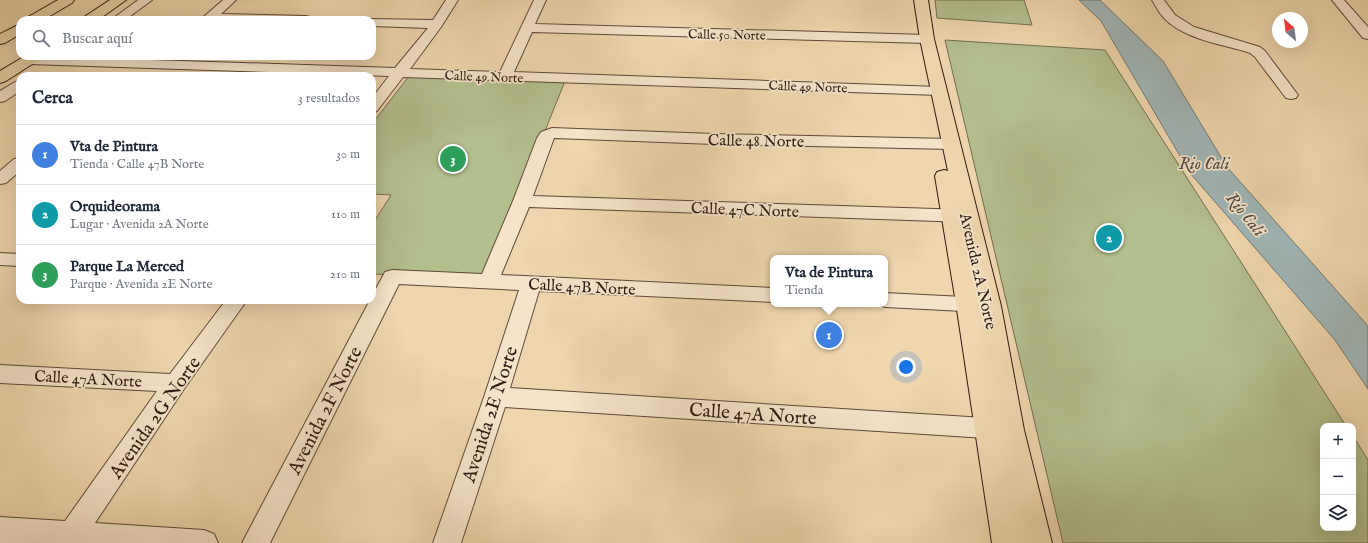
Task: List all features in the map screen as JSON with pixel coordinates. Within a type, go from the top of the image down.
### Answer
[{"type":"main road","points":[[40,16],[67,0]]},
{"type":"main road","points":[[95,16],[119,0]]},
{"type":"main road","name":"Avenida 2A Norte","points":[[911,0],[922,38],[932,90],[946,144],[959,216],[978,305],[999,429],[1007,543]]},
{"type":"main road","name":"Avenida 2A Norte","points":[[921,0],[922,38]]},
{"type":"main road","points":[[0,40],[16,30]]},
{"type":"main road","points":[[0,78],[29,60]]},
{"type":"main road","name":"Avenida 2A Norte","points":[[999,429],[1037,543]]},
{"type":"street","points":[[122,16],[146,0]]},
{"type":"street","points":[[210,16],[230,0]]},
{"type":"street","points":[[376,103],[437,24],[452,0]]},
{"type":"street","points":[[505,76],[540,0]]},
{"type":"street","points":[[1158,0],[1169,17],[1183,26],[1201,34],[1255,50],[1260,54],[1291,95]]},
{"type":"street","points":[[1338,0],[1368,35]]},
{"type":"street","points":[[376,22],[437,24]]},
{"type":"street","name":"Calle 50 Norte","points":[[526,28],[922,38]]},
{"type":"street","points":[[40,72],[58,60]]},
{"type":"street","points":[[139,72],[155,60]]},
{"type":"street","name":"Calle 49 Norte","points":[[155,60],[399,73],[932,90]]},
{"type":"street","points":[[0,98],[16,88]]},
{"type":"street","name":"Calle 48 Norte","points":[[522,201],[545,138],[547,135],[560,132],[714,139],[946,144]]},
{"type":"street","points":[[6,175],[16,166]]},
{"type":"street","points":[[489,281],[522,201]]},
{"type":"street","name":"Calle 47C Norte","points":[[522,201],[959,216]]},
{"type":"street","points":[[0,259],[16,260]]},
{"type":"street","name":"Calle 47B Norte","points":[[392,277],[770,295]]},
{"type":"street","name":"Avenida 2F Norte","points":[[256,543],[392,277]]},
{"type":"street","name":"Avenida 2E Norte","points":[[447,543],[496,397],[531,284]]},
{"type":"street","points":[[888,300],[978,305]]},
{"type":"street","name":"Avenida 2G Norte","points":[[72,534],[176,383],[234,304]]},
{"type":"street","name":"Calle 47A Norte","points":[[0,374],[176,383]]},
{"type":"street","name":"Calle 47A Norte","points":[[496,397],[999,429]]},
{"type":"street","points":[[0,530],[72,534],[110,540],[204,543]]},
{"type":"green space","points":[[935,0],[1024,0],[1032,25],[937,18]]},
{"type":"green space","points":[[945,40],[1105,50],[1344,423],[1320,423],[1320,531],[1356,531],[1356,441],[1368,460],[1368,543],[1063,543]]},
{"type":"green space","points":[[409,76],[565,81],[486,278],[376,274],[376,219],[391,195],[376,194],[376,119]]},
{"type":"water","name":"Rio Cali","points":[[1079,0],[1100,0],[1163,61],[1227,167],[1368,326],[1368,389],[1335,340],[1190,173],[1101,21]]},
{"type":"place","name":"Parque La Merced","points":[[453,159]]},
{"type":"place","name":"Orquideorama","points":[[1109,238]]},
{"type":"place","name":"Vta de Pintura","points":[[829,335]]},
{"type":"water label","name":"Río Cali","points":[[1246,214]]}]
